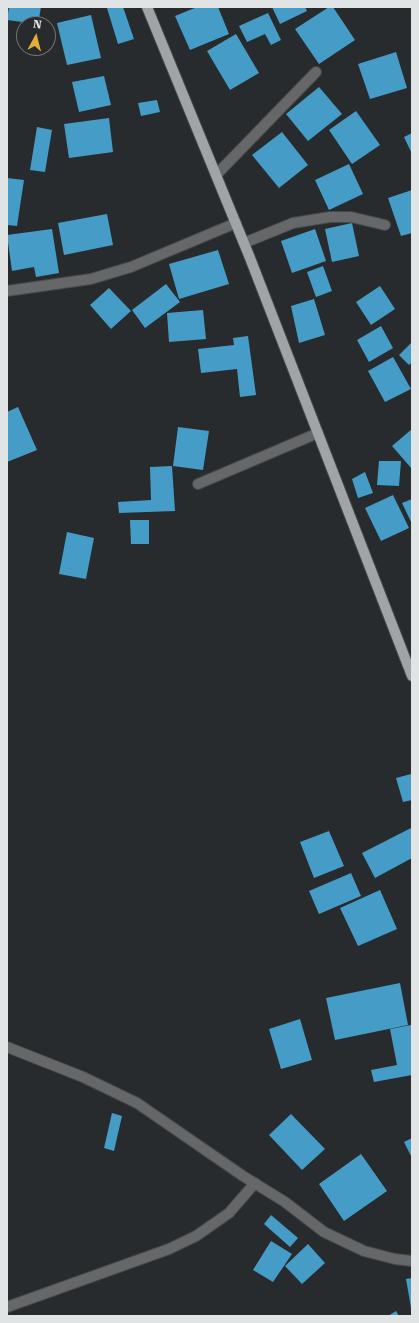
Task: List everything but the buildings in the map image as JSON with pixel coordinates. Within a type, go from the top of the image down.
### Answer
[{"type":"main road","points":[[147,7],[244,243],[412,676]]},
{"type":"street","points":[[216,176],[316,72]]},
{"type":"street","points":[[244,243],[293,223],[330,217],[351,217],[385,225]]},
{"type":"street","points":[[7,291],[91,279],[137,264],[236,223]]},
{"type":"street","points":[[198,484],[318,433]]},
{"type":"street","points":[[7,1047],[83,1077],[137,1103],[285,1202],[324,1232],[364,1251],[395,1259],[412,1261]]},
{"type":"street","points":[[7,1307],[169,1248],[196,1236],[229,1213],[255,1183]]}]
